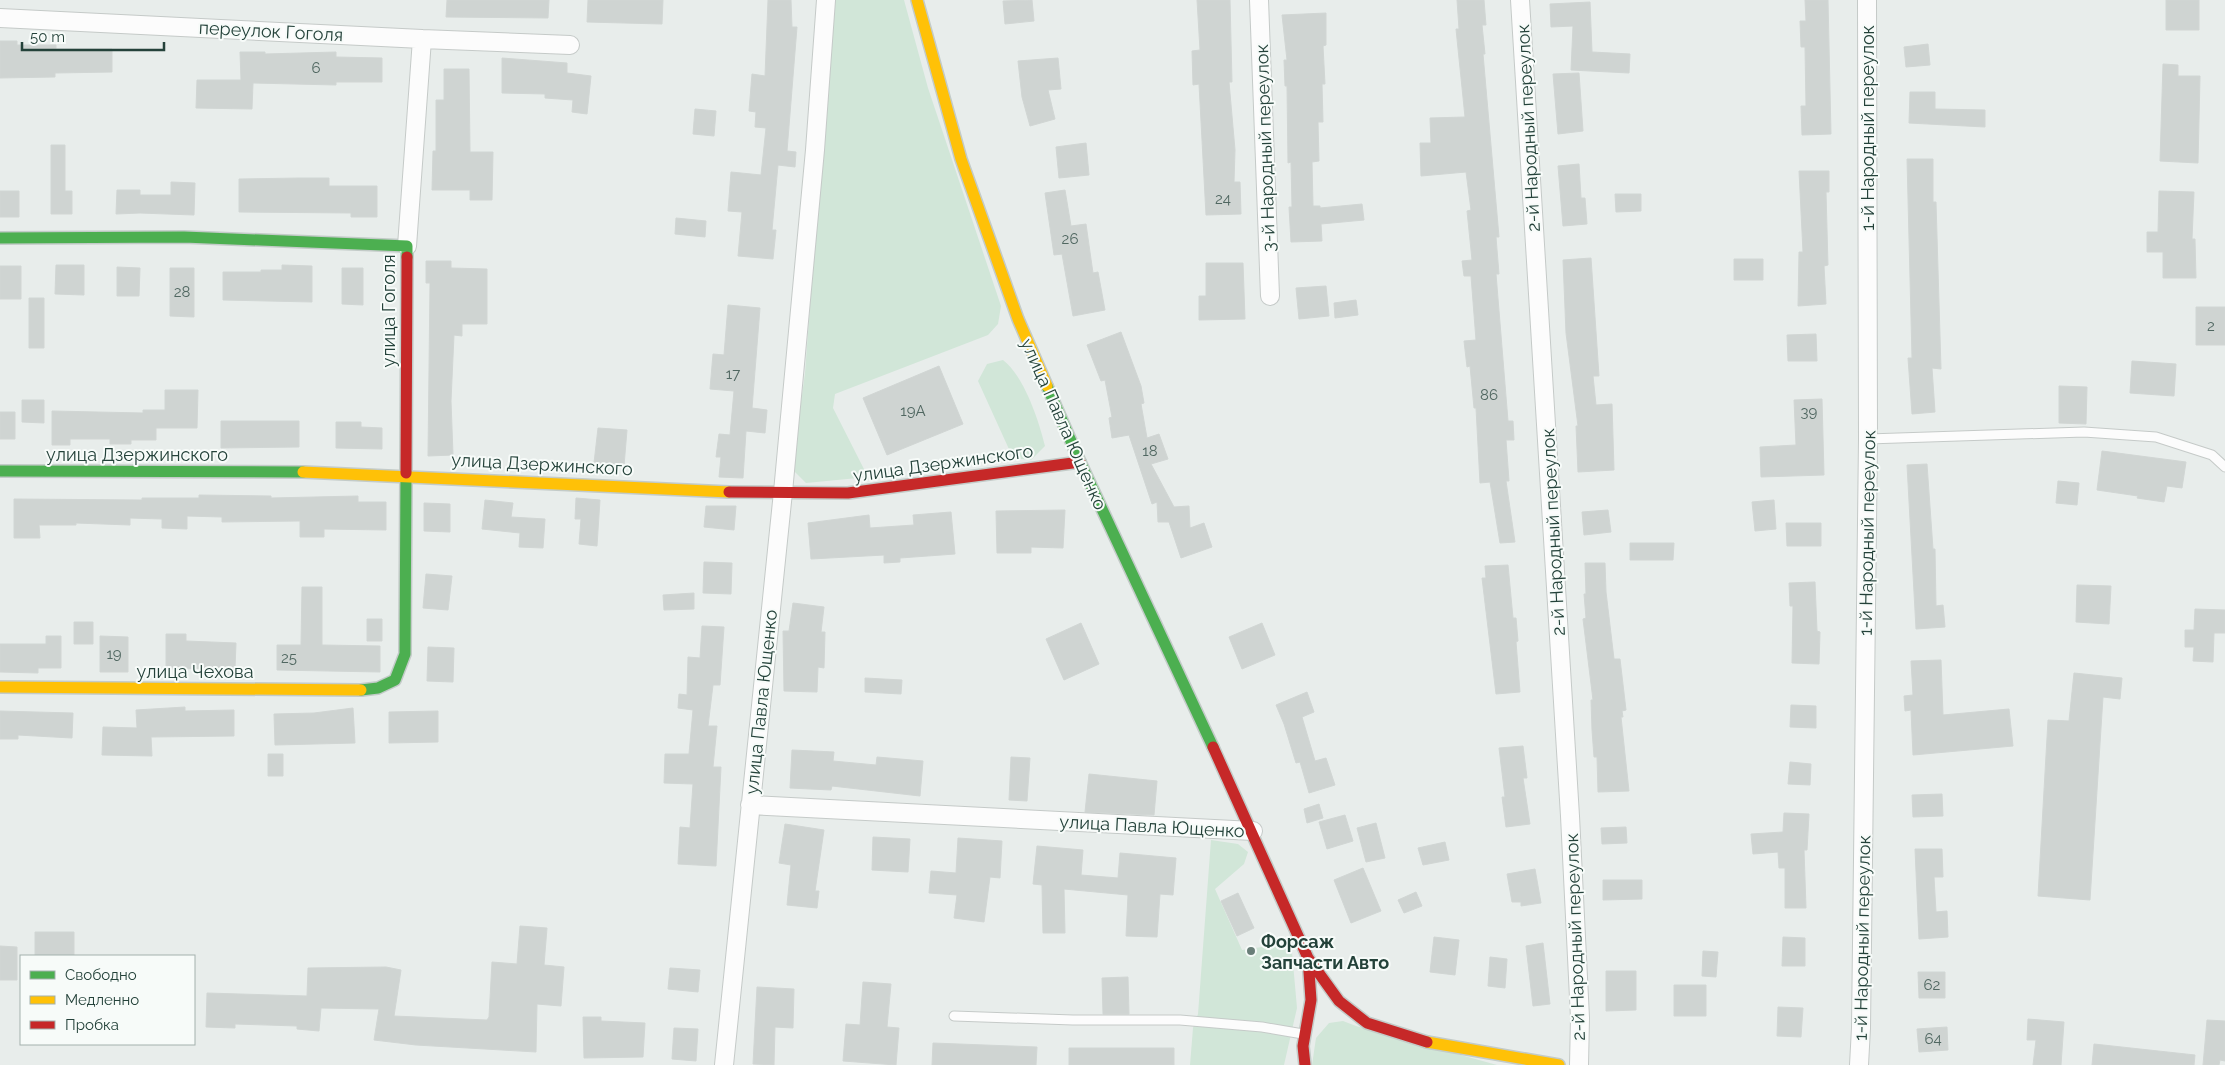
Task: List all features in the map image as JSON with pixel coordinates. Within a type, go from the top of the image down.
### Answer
[{"type":"street","name":"улица Павла Ющенко","points":[[724,1065],[783,492],[815,150],[826,0]]},
{"type":"street","name":"улица Павла Ющенко","points":[[917,0],[961,158],[1018,319],[1080,462],[1253,832],[1308,958]]},
{"type":"street","name":"3-й Народный переулок","points":[[1260,0],[1270,296]]},
{"type":"street","name":"2-й Народный переулок","points":[[1520,0],[1570,816],[1580,1018],[1579,1065]]},
{"type":"street","name":"1-й Народный переулок","points":[[1859,1065],[1868,438],[1867,0]]},
{"type":"street","name":"переулок Гоголя","points":[[0,18],[570,45]]},
{"type":"street","points":[[407,246],[422,39]]},
{"type":"street","name":"улица Гоголя","points":[[0,238],[184,237],[407,246],[405,654],[400,674],[390,686]]},
{"type":"street","name":"улица Дзержинского","points":[[0,471],[285,471],[405,474],[730,492],[848,493],[1080,462]]},
{"type":"street","name":"улица Чехова","points":[[0,687],[369,690],[390,686]]},
{"type":"street","name":"улица Павла Ющенко","points":[[750,806],[1253,832]]},
{"type":"street","points":[[1305,1065],[1303,1046],[1311,1000],[1308,958]]},
{"type":"street","points":[[1308,958],[1339,1001],[1367,1022],[1424,1040],[1515,1061],[1559,1065]]},
{"type":"street","points":[[1294,1065],[1303,1046]]},
{"type":"lane","points":[[1868,438],[2084,432],[2156,437],[2212,454],[2225,467]]},
{"type":"lane","points":[[954,1016],[1073,1020],[1180,1020],[1262,1027],[1305,1034]]},
{"type":"green space","points":[[833,0],[904,0],[928,88],[1001,306],[998,324],[988,335],[835,394],[833,408],[868,477],[806,483],[792,469],[805,373]]},
{"type":"green space","points":[[1003,360],[1018,377],[1030,400],[1045,446],[1031,460],[1013,458],[978,381],[987,364]]},
{"type":"green space","points":[[1211,840],[1238,844],[1248,852],[1244,864],[1215,889],[1242,950],[1283,944],[1292,952],[1297,1008],[1284,1065],[1190,1065],[1193,1028],[1198,1014]]},
{"type":"green space","points":[[1343,1021],[1497,1065],[1312,1065],[1316,1038],[1329,1023]]},
{"type":"building","points":[[447,0],[549,0],[548,18],[446,17]]},
{"type":"building","points":[[588,0],[663,0],[662,24],[587,22]]},
{"type":"building","points":[[768,0],[791,0],[792,27],[797,27],[787,151],[796,152],[795,167],[778,165],[772,230],[776,230],[773,259],[738,256],[742,212],[728,211],[731,172],[761,175],[766,128],[755,127],[756,112],[749,111],[752,74],[765,76]]},
{"type":"building","points":[[1032,0],[1034,21],[1005,24],[1003,1]]},
{"type":"building","points":[[1197,0],[1230,0],[1232,82],[1229,82],[1235,150],[1234,182],[1240,182],[1241,214],[1206,215],[1199,84],[1193,85],[1192,51],[1200,50]]},
{"type":"building","points":[[1457,0],[1484,0],[1486,25],[1482,25],[1485,54],[1483,54],[1499,237],[1496,237],[1499,274],[1496,274],[1508,421],[1513,421],[1514,440],[1506,440],[1509,481],[1506,481],[1515,542],[1500,543],[1490,482],[1480,483],[1476,408],[1474,408],[1470,366],[1467,367],[1464,341],[1476,340],[1471,276],[1464,276],[1462,261],[1472,260],[1467,211],[1471,210],[1466,172],[1421,176],[1420,143],[1431,143],[1430,118],[1465,117],[1456,29],[1459,29]]},
{"type":"building","points":[[1805,0],[1828,0],[1831,134],[1802,135],[1801,106],[1806,106],[1805,47],[1801,47],[1800,21],[1806,21]]},
{"type":"building","points":[[2166,0],[2199,0],[2199,30],[2166,30]]},
{"type":"building","points":[[1590,2],[1592,52],[1630,54],[1629,73],[1571,70],[1573,26],[1551,27],[1550,4]]},
{"type":"building","points":[[1326,13],[1326,45],[1323,46],[1325,84],[1322,84],[1323,122],[1318,122],[1319,161],[1312,162],[1313,206],[1320,206],[1320,208],[1362,204],[1364,220],[1321,224],[1322,241],[1291,242],[1289,207],[1292,207],[1291,162],[1288,163],[1287,86],[1285,86],[1284,60],[1287,60],[1282,15]]},
{"type":"building","points":[[0,41],[17,41],[17,45],[56,45],[56,49],[112,49],[112,72],[55,73],[55,77],[0,78]]},
{"type":"building","points":[[1928,44],[1930,65],[1906,67],[1904,47]]},
{"type":"building","points":[[240,52],[265,52],[265,54],[336,52],[336,57],[382,58],[382,82],[336,82],[336,85],[253,83],[252,109],[196,108],[197,80],[241,80]]},
{"type":"building","points":[[502,58],[567,63],[567,73],[591,76],[587,114],[572,112],[573,100],[545,98],[545,94],[502,93]]},
{"type":"building","points":[[1058,58],[1061,89],[1048,90],[1055,119],[1030,126],[1022,97],[1018,61]]},
{"type":"building","points":[[2163,64],[2178,65],[2178,76],[2200,76],[2198,163],[2160,161]]},
{"type":"building","points":[[444,69],[469,69],[470,152],[493,152],[492,200],[470,200],[470,190],[432,190],[433,151],[436,151],[436,100],[444,100]]},
{"type":"building","points":[[1579,73],[1583,131],[1558,134],[1553,74]]},
{"type":"building","points":[[1910,92],[1935,92],[1935,109],[1985,110],[1985,127],[1909,123]]},
{"type":"building","points":[[695,109],[716,111],[714,136],[693,134]]},
{"type":"building","points":[[1086,143],[1089,175],[1059,178],[1056,147]]},
{"type":"building","points":[[51,145],[65,145],[65,191],[72,191],[72,214],[51,214]]},
{"type":"building","points":[[1907,159],[1933,159],[1933,202],[1936,202],[1941,369],[1932,368],[1935,412],[1912,414],[1908,358],[1912,358]]},
{"type":"building","points":[[1579,164],[1581,198],[1585,198],[1587,224],[1563,226],[1558,166]]},
{"type":"building","points":[[1799,171],[1829,171],[1829,192],[1826,192],[1828,265],[1824,266],[1826,304],[1798,306],[1799,252],[1803,252]]},
{"type":"building","points":[[329,178],[329,186],[377,186],[377,217],[351,217],[351,213],[239,212],[239,179]]},
{"type":"building","points":[[171,182],[195,183],[194,215],[116,214],[117,190],[140,190],[140,195],[171,195]]},
{"type":"building","points":[[1065,190],[1071,226],[1086,224],[1093,273],[1098,272],[1105,310],[1073,316],[1062,254],[1054,255],[1045,193]]},
{"type":"building","points":[[0,191],[19,191],[19,217],[0,217]]},
{"type":"building","points":[[2159,191],[2194,192],[2192,239],[2195,239],[2196,278],[2163,278],[2163,252],[2147,252],[2147,232],[2158,232]]},
{"type":"building","points":[[1615,194],[1641,194],[1641,211],[1616,212]]},
{"type":"building","points":[[676,218],[706,221],[705,237],[675,234]]},
{"type":"building","points":[[1591,258],[1599,376],[1593,376],[1596,405],[1612,404],[1614,470],[1578,472],[1576,426],[1578,426],[1566,333],[1563,260]]},
{"type":"building","points":[[1734,259],[1763,259],[1763,280],[1734,280]]},
{"type":"building","points":[[426,261],[451,261],[451,268],[487,269],[487,324],[462,324],[462,336],[454,335],[451,401],[453,455],[428,456],[430,283],[426,283]]},
{"type":"building","points":[[1206,263],[1243,263],[1245,319],[1199,320],[1199,296],[1206,296]]},
{"type":"building","points":[[56,265],[84,265],[84,295],[55,294]]},
{"type":"building","points":[[282,265],[312,266],[312,302],[223,300],[223,272],[282,270]]},
{"type":"building","points":[[0,266],[21,266],[21,299],[0,299]]},
{"type":"building","points":[[117,267],[140,268],[139,296],[117,296]]},
{"type":"building","points":[[170,268],[194,268],[194,317],[170,316]]},
{"type":"building","points":[[342,268],[363,268],[363,305],[342,304]]},
{"type":"building","points":[[1326,286],[1329,316],[1299,319],[1296,288]]},
{"type":"building","points":[[29,298],[44,298],[44,348],[29,348]]},
{"type":"building","points":[[1356,300],[1358,315],[1335,318],[1334,303]]},
{"type":"building","points":[[728,305],[760,308],[752,408],[767,410],[765,433],[746,431],[743,478],[719,477],[721,457],[716,457],[719,434],[730,435],[734,391],[710,389],[713,354],[724,355]]},
{"type":"building","points":[[2196,307],[2225,307],[2225,345],[2196,345]]},
{"type":"building","points":[[1121,332],[1141,386],[1144,403],[1141,404],[1147,438],[1159,434],[1168,459],[1151,464],[1174,507],[1189,506],[1190,528],[1204,523],[1212,547],[1181,558],[1169,522],[1158,522],[1157,502],[1152,504],[1129,435],[1112,438],[1109,418],[1112,417],[1105,380],[1101,381],[1087,345]]},
{"type":"building","points":[[1816,334],[1817,361],[1788,361],[1787,335]]},
{"type":"building","points":[[2132,361],[2176,364],[2174,396],[2130,393]]},
{"type":"building","points":[[939,366],[963,424],[887,455],[863,398]]},
{"type":"building","points":[[2059,386],[2087,387],[2086,424],[2059,423]]},
{"type":"building","points":[[165,390],[198,390],[197,428],[156,428],[156,440],[131,440],[131,444],[110,444],[110,439],[70,439],[70,445],[52,445],[52,411],[143,413],[143,410],[165,410]]},
{"type":"building","points":[[1822,399],[1824,475],[1761,477],[1760,447],[1796,445],[1794,400]]},
{"type":"building","points":[[22,400],[44,400],[44,423],[22,422]]},
{"type":"building","points":[[0,412],[15,412],[15,439],[0,439]]},
{"type":"building","points":[[221,421],[299,421],[299,447],[221,448]]},
{"type":"building","points":[[336,422],[361,422],[361,427],[382,428],[382,449],[336,448]]},
{"type":"building","points":[[598,428],[627,430],[624,466],[594,463]]},
{"type":"building","points":[[2102,451],[2186,462],[2182,488],[2167,486],[2164,502],[2097,490]]},
{"type":"building","points":[[1927,464],[1933,549],[1935,549],[1936,606],[1943,605],[1945,627],[1916,629],[1907,465]]},
{"type":"building","points":[[2058,481],[2079,483],[2077,505],[2056,503]]},
{"type":"building","points":[[199,495],[271,496],[271,498],[358,496],[358,502],[386,502],[386,530],[324,529],[324,537],[300,537],[300,521],[222,522],[222,517],[187,516],[187,529],[162,528],[162,519],[130,518],[130,525],[76,523],[76,525],[39,525],[40,538],[14,538],[14,499],[142,500],[142,498],[199,498]]},
{"type":"building","points":[[576,498],[600,500],[597,546],[579,544],[581,519],[575,519]]},
{"type":"building","points":[[485,500],[513,503],[511,517],[545,519],[543,548],[519,547],[520,533],[482,529]]},
{"type":"building","points":[[1774,500],[1776,529],[1755,531],[1752,502]]},
{"type":"building","points":[[424,503],[450,504],[450,532],[424,531]]},
{"type":"building","points":[[706,506],[736,506],[734,530],[704,527]]},
{"type":"building","points":[[1065,510],[1063,548],[1031,547],[1031,553],[997,553],[996,511]]},
{"type":"building","points":[[1608,510],[1611,532],[1584,535],[1582,512]]},
{"type":"building","points":[[951,512],[955,554],[900,558],[900,562],[884,563],[884,555],[811,559],[808,523],[869,515],[870,528],[914,525],[913,515]]},
{"type":"building","points":[[1786,523],[1821,523],[1821,546],[1787,546]]},
{"type":"building","points":[[1630,543],[1674,543],[1673,560],[1630,560]]},
{"type":"building","points":[[704,562],[732,563],[731,594],[703,593]]},
{"type":"building","points":[[1585,563],[1605,563],[1606,592],[1614,659],[1620,659],[1626,710],[1622,711],[1623,717],[1621,717],[1629,791],[1598,792],[1597,757],[1594,757],[1592,730],[1591,700],[1593,700],[1583,619],[1586,618],[1584,594],[1586,594]]},
{"type":"building","points":[[1508,565],[1513,618],[1516,618],[1520,692],[1496,694],[1482,578],[1486,578],[1485,566]]},
{"type":"building","points":[[426,574],[452,576],[448,610],[423,608]]},
{"type":"building","points":[[1815,582],[1817,631],[1820,632],[1819,664],[1792,663],[1793,606],[1790,606],[1789,583]]},
{"type":"building","points":[[2077,585],[2111,586],[2109,624],[2076,622]]},
{"type":"building","points":[[302,587],[322,587],[322,645],[380,646],[380,672],[277,670],[277,645],[301,645]]},
{"type":"building","points":[[694,593],[694,609],[664,610],[663,595]]},
{"type":"building","points":[[793,603],[824,607],[821,632],[825,632],[824,668],[818,667],[817,692],[784,691],[783,631],[789,631]]},
{"type":"building","points":[[2195,609],[2225,610],[2225,633],[2214,633],[2213,662],[2193,661],[2194,647],[2185,647],[2185,630],[2194,630]]},
{"type":"building","points":[[367,619],[382,619],[382,641],[367,641]]},
{"type":"building","points":[[74,622],[93,622],[93,644],[74,644]]},
{"type":"building","points":[[1081,623],[1099,664],[1064,680],[1046,639]]},
{"type":"building","points":[[1262,623],[1275,655],[1242,669],[1229,637]]},
{"type":"building","points":[[702,626],[724,627],[720,685],[713,685],[708,726],[717,726],[713,767],[721,767],[716,866],[678,864],[680,827],[690,828],[693,784],[664,783],[665,754],[689,754],[693,710],[678,708],[679,694],[687,695],[688,657],[700,658]]},
{"type":"building","points":[[166,634],[186,634],[186,641],[236,643],[235,668],[166,669]]},
{"type":"building","points":[[46,636],[61,636],[61,668],[38,668],[38,673],[0,672],[0,644],[46,644]]},
{"type":"building","points":[[100,636],[128,637],[128,672],[100,672]]},
{"type":"building","points":[[428,647],[454,648],[453,682],[427,681]]},
{"type":"building","points":[[1941,660],[1943,715],[2009,709],[2013,746],[1913,755],[1911,710],[1905,711],[1904,696],[1913,695],[1911,661]]},
{"type":"building","points":[[2074,673],[2122,678],[2120,699],[2103,697],[2090,900],[2038,896],[2048,720],[2069,721]]},
{"type":"building","points":[[865,678],[902,680],[901,694],[865,692]]},
{"type":"building","points":[[1307,692],[1314,712],[1302,717],[1315,761],[1326,758],[1335,785],[1309,793],[1300,762],[1296,763],[1276,705]]},
{"type":"building","points":[[1791,705],[1816,706],[1816,728],[1790,727]]},
{"type":"building","points":[[185,707],[185,711],[234,710],[234,736],[151,737],[152,756],[102,755],[103,727],[137,728],[136,710]]},
{"type":"building","points":[[353,708],[355,743],[275,745],[274,714],[314,713]]},
{"type":"building","points":[[0,711],[73,713],[72,738],[18,735],[18,739],[0,739]]},
{"type":"building","points":[[438,711],[438,742],[389,743],[389,712]]},
{"type":"building","points":[[1523,746],[1527,778],[1523,778],[1530,824],[1506,827],[1502,797],[1505,797],[1499,748]]},
{"type":"building","points":[[792,750],[834,752],[833,761],[876,765],[877,757],[923,761],[920,796],[832,786],[831,790],[790,788]]},
{"type":"building","points":[[268,754],[283,754],[283,776],[268,776]]},
{"type":"building","points":[[1011,757],[1030,758],[1027,801],[1009,800]]},
{"type":"building","points":[[1790,762],[1811,764],[1810,785],[1788,784]]},
{"type":"building","points":[[1089,774],[1157,781],[1154,815],[1085,812]]},
{"type":"building","points":[[1942,794],[1943,816],[1913,817],[1912,795]]},
{"type":"building","points":[[1319,804],[1323,818],[1307,823],[1304,809]]},
{"type":"building","points":[[1784,813],[1809,814],[1807,850],[1804,850],[1806,908],[1785,908],[1785,868],[1779,868],[1778,852],[1753,854],[1751,834],[1783,832]]},
{"type":"building","points":[[1345,815],[1353,841],[1327,849],[1319,822]]},
{"type":"building","points":[[1376,823],[1385,858],[1366,862],[1357,828]]},
{"type":"building","points":[[785,824],[824,830],[815,891],[819,891],[817,908],[787,905],[791,865],[779,863]]},
{"type":"building","points":[[1626,827],[1627,843],[1602,844],[1601,828]]},
{"type":"building","points":[[873,837],[910,839],[908,872],[872,870]]},
{"type":"building","points":[[958,838],[1002,841],[1000,878],[990,877],[984,922],[954,918],[957,895],[929,893],[931,871],[956,873]]},
{"type":"building","points":[[1445,842],[1449,860],[1423,865],[1418,848]]},
{"type":"building","points":[[1037,846],[1083,850],[1081,875],[1118,878],[1120,853],[1176,858],[1173,895],[1160,894],[1157,937],[1126,936],[1128,895],[1064,889],[1065,933],[1043,933],[1042,885],[1033,884]]},
{"type":"building","points":[[1915,849],[1942,849],[1943,877],[1934,877],[1936,912],[1947,911],[1948,937],[1919,939]]},
{"type":"building","points":[[1363,868],[1381,911],[1351,923],[1334,880]]},
{"type":"building","points":[[1535,869],[1541,903],[1521,906],[1521,902],[1512,902],[1507,874]]},
{"type":"building","points":[[1603,880],[1642,880],[1642,899],[1603,900]]},
{"type":"building","points":[[1416,892],[1422,906],[1404,913],[1398,900]]},
{"type":"building","points":[[1238,893],[1254,928],[1237,936],[1221,901]]},
{"type":"building","points":[[520,926],[547,928],[544,965],[564,967],[561,1006],[537,1004],[536,1052],[416,1045],[374,1040],[379,1009],[321,1008],[319,1031],[297,1029],[297,1026],[235,1024],[235,1028],[206,1027],[207,993],[307,996],[308,968],[386,967],[401,970],[394,1016],[487,1020],[489,1017],[492,962],[517,964]]},
{"type":"building","points":[[35,932],[74,932],[74,955],[35,955]]},
{"type":"building","points":[[1434,937],[1459,940],[1455,975],[1430,972]]},
{"type":"building","points":[[1783,937],[1805,938],[1805,966],[1782,966]]},
{"type":"building","points":[[1543,943],[1550,1004],[1533,1006],[1526,946]]},
{"type":"building","points":[[0,946],[17,947],[17,980],[0,980]]},
{"type":"building","points":[[1703,951],[1718,952],[1716,977],[1702,976]]},
{"type":"building","points":[[1490,957],[1507,959],[1505,988],[1488,986]]},
{"type":"building","points":[[670,968],[700,970],[698,992],[668,989]]},
{"type":"building","points":[[1606,971],[1636,971],[1636,1010],[1606,1011]]},
{"type":"building","points":[[1918,972],[1945,972],[1945,998],[1919,998]]},
{"type":"building","points":[[1128,977],[1129,1014],[1103,1014],[1102,978]]},
{"type":"building","points":[[863,982],[891,984],[887,1027],[899,1028],[896,1065],[843,1061],[846,1024],[860,1025]]},
{"type":"building","points":[[1674,985],[1706,985],[1706,1016],[1674,1016]]},
{"type":"building","points":[[757,987],[794,989],[793,1028],[775,1027],[774,1065],[753,1064]]},
{"type":"building","points":[[1778,1007],[1803,1008],[1801,1037],[1777,1036]]},
{"type":"building","points":[[583,1017],[601,1017],[601,1021],[645,1023],[643,1057],[584,1058]]},
{"type":"building","points":[[2028,1019],[2064,1022],[2061,1065],[2033,1065],[2036,1040],[2027,1040]]},
{"type":"building","points":[[2207,1020],[2225,1021],[2225,1061],[2220,1060],[2219,1065],[2203,1065]]},
{"type":"building","points":[[1947,1027],[1948,1050],[1919,1052],[1917,1029]]},
{"type":"building","points":[[674,1028],[698,1029],[696,1061],[672,1059]]},
{"type":"building","points":[[933,1043],[1037,1047],[1036,1065],[932,1065]]},
{"type":"building","points":[[2094,1044],[2195,1055],[2194,1065],[2092,1065]]},
{"type":"building","points":[[1069,1048],[1174,1048],[1174,1065],[1069,1065]]},
{"type":"traffic: fast","points":[[0,238],[184,237],[407,246],[407,257]]},
{"type":"traffic: fast","points":[[1047,386],[1080,462],[1213,747]]},
{"type":"traffic: fast","points":[[0,471],[303,472]]},
{"type":"traffic: fast","points":[[361,690],[378,688],[395,680],[405,654],[406,473]]},
{"type":"traffic: slow","points":[[917,0],[961,159],[1018,319],[1047,386]]},
{"type":"traffic: slow","points":[[303,472],[729,492]]},
{"type":"traffic: slow","points":[[0,687],[361,690]]},
{"type":"traffic: slow","points":[[1427,1042],[1559,1065]]},
{"type":"traffic: jam","points":[[406,473],[407,257]]},
{"type":"traffic: jam","points":[[729,492],[848,493],[1080,462]]},
{"type":"traffic: jam","points":[[1213,747],[1308,958],[1339,1001],[1367,1023],[1427,1042]]},
{"type":"traffic: jam","points":[[1305,1065],[1303,1046],[1311,1000],[1308,958]]},
{"type":"place","name":"Форсаж Запчасти Авто","points":[[1251,951]]}]
